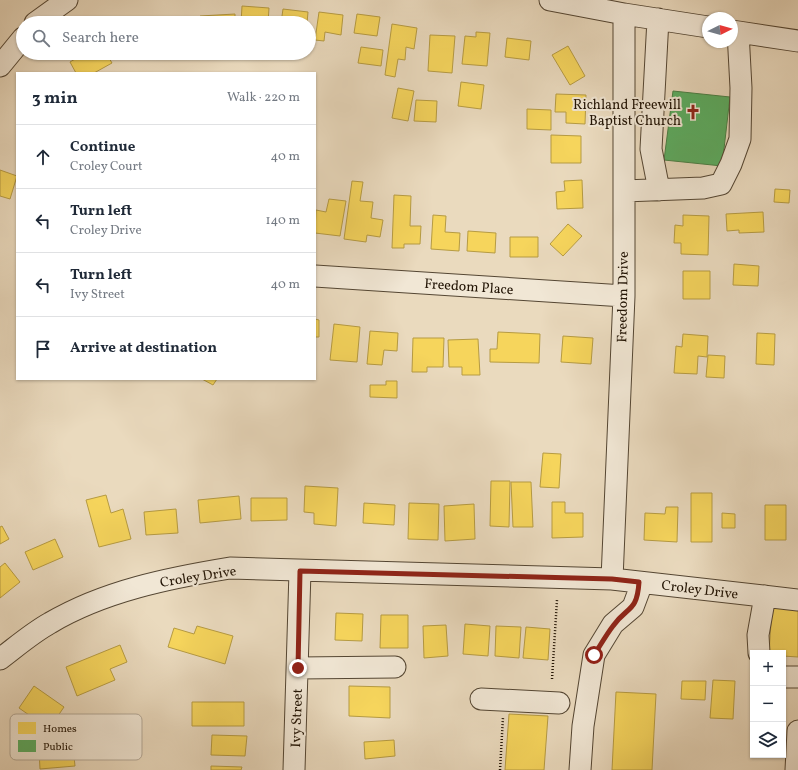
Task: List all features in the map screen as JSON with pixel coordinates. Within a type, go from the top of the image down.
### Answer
[{"type":"street","points":[[45,16],[67,0]]},
{"type":"street","points":[[550,0],[658,20],[702,26]]},
{"type":"street","name":"Freedom Drive","points":[[612,579],[624,296],[624,14]]},
{"type":"street","points":[[658,20],[652,149],[659,190]]},
{"type":"street","points":[[738,31],[798,41]]},
{"type":"street","points":[[0,66],[16,47]]},
{"type":"street","points":[[624,191],[703,188],[721,184],[732,164],[740,139],[741,88],[737,48]]},
{"type":"street","name":"Freedom Place","points":[[316,276],[624,296]]},
{"type":"street","name":"Croley Drive","points":[[0,659],[49,623],[100,599],[174,578],[230,568],[612,579],[798,600]]},
{"type":"street","name":"Ivy Street","points":[[294,770],[300,571]]},
{"type":"street","points":[[580,770],[583,726],[594,655],[614,624],[633,607],[639,591],[639,582]]},
{"type":"street","points":[[759,650],[758,635],[765,596]]},
{"type":"street","points":[[298,668],[394,667]]},
{"type":"street","points":[[786,677],[798,677]]},
{"type":"street","points":[[481,699],[560,703]]},
{"type":"street","points":[[796,770],[798,731]]},
{"type":"path","points":[[552,679],[557,600]]},
{"type":"path","points":[[500,770],[503,711]]},
{"type":"building: Homes","points":[[242,6],[269,8],[268,16],[241,16]]},
{"type":"building: Homes","points":[[283,9],[308,12],[308,16],[282,16]]},
{"type":"building: Homes","points":[[319,12],[343,15],[341,35],[325,32],[324,41],[316,40]]},
{"type":"building: Homes","points":[[235,14],[235,16],[200,16]]},
{"type":"building: Homes","points":[[357,14],[380,17],[377,36],[354,33]]},
{"type":"building: Homes","points":[[392,24],[417,28],[414,49],[406,47],[405,60],[398,59],[395,77],[385,75]]},
{"type":"building: Homes","points":[[476,32],[490,33],[487,66],[462,64],[465,36],[476,37]]},
{"type":"building: Homes","points":[[430,35],[455,36],[452,73],[428,71]]},
{"type":"building: Homes","points":[[507,38],[531,41],[529,60],[505,57]]},
{"type":"building: Homes","points":[[568,46],[585,76],[570,85],[552,55]]},
{"type":"building: Homes","points":[[361,47],[383,50],[381,66],[358,63]]},
{"type":"building: Homes","points":[[73,60],[110,60],[112,63],[96,72],[75,72],[70,62]]},
{"type":"building: Homes","points":[[461,82],[484,85],[481,109],[458,106]]},
{"type":"building: Homes","points":[[398,88],[414,91],[408,121],[392,118]]},
{"type":"building: Homes","points":[[556,94],[586,95],[585,124],[566,123],[566,112],[555,112]]},
{"type":"building: Homes","points":[[416,100],[437,101],[436,122],[414,121]]},
{"type":"building: Homes","points":[[527,109],[551,110],[551,130],[527,129]]},
{"type":"building: Homes","points":[[551,135],[581,136],[581,163],[551,163]]},
{"type":"building: Homes","points":[[0,170],[16,176],[16,179],[10,199],[0,196]]},
{"type":"building: Homes","points":[[582,180],[583,208],[557,209],[556,192],[565,191],[564,181]]},
{"type":"building: Homes","points":[[352,181],[363,182],[360,201],[373,202],[371,218],[383,220],[380,237],[367,235],[366,242],[344,239]]},
{"type":"building: Homes","points":[[775,189],[790,190],[789,203],[774,202]]},
{"type":"building: Homes","points":[[394,195],[411,196],[410,226],[421,226],[420,244],[404,244],[404,248],[392,248]]},
{"type":"building: Homes","points":[[329,199],[346,201],[340,236],[316,233],[316,210],[326,212]]},
{"type":"building: Homes","points":[[763,212],[764,232],[739,233],[739,230],[727,231],[726,214]]},
{"type":"building: Homes","points":[[433,215],[446,216],[445,232],[460,233],[459,251],[431,249]]},
{"type":"building: Homes","points":[[683,215],[709,216],[708,255],[681,254],[681,243],[674,243],[675,225],[683,226]]},
{"type":"building: Homes","points":[[568,224],[582,236],[563,256],[550,244]]},
{"type":"building: Homes","points":[[468,231],[496,233],[495,253],[467,251]]},
{"type":"building: Homes","points":[[510,237],[538,237],[538,257],[510,257]]},
{"type":"building: Homes","points":[[734,264],[759,266],[758,286],[733,285]]},
{"type":"building: Homes","points":[[683,271],[710,271],[710,299],[683,299]]},
{"type":"building: Homes","points":[[316,319],[319,320],[319,337],[316,337]]},
{"type":"building: Homes","points":[[334,324],[360,327],[357,362],[330,360]]},
{"type":"building: Homes","points":[[370,331],[398,333],[397,351],[384,350],[382,365],[367,364]]},
{"type":"building: Homes","points":[[498,332],[540,334],[539,363],[490,362],[490,349],[497,349]]},
{"type":"building: Homes","points":[[757,333],[775,334],[774,365],[756,364]]},
{"type":"building: Homes","points":[[683,334],[708,336],[707,357],[698,356],[697,374],[674,373],[676,346],[682,347]]},
{"type":"building: Homes","points":[[563,336],[593,338],[591,364],[561,362]]},
{"type":"building: Homes","points":[[413,338],[444,338],[443,367],[427,367],[427,372],[412,372]]},
{"type":"building: Homes","points":[[478,339],[480,375],[462,375],[462,367],[449,367],[448,340]]},
{"type":"building: Homes","points":[[708,355],[725,356],[724,378],[706,377]]},
{"type":"building: Homes","points":[[204,380],[216,380],[213,385]]},
{"type":"building: Homes","points":[[386,381],[397,381],[397,398],[370,397],[370,385],[386,385]]},
{"type":"building: Homes","points":[[543,453],[561,454],[559,488],[540,487]]},
{"type":"building: Homes","points":[[491,481],[510,481],[509,527],[490,526]]},
{"type":"building: Homes","points":[[511,482],[531,482],[533,527],[513,527]]},
{"type":"building: Homes","points":[[305,486],[338,488],[336,526],[314,524],[314,513],[304,512]]},
{"type":"building: Homes","points":[[691,493],[712,493],[712,542],[691,542]]},
{"type":"building: Homes","points":[[106,495],[111,513],[123,509],[131,539],[99,547],[86,500]]},
{"type":"building: Homes","points":[[239,496],[241,519],[200,523],[198,500]]},
{"type":"building: Homes","points":[[251,498],[287,498],[287,520],[251,521]]},
{"type":"building: Homes","points":[[552,502],[565,502],[565,513],[583,513],[583,537],[552,538]]},
{"type":"building: Homes","points":[[364,503],[395,505],[394,525],[363,523]]},
{"type":"building: Homes","points":[[409,503],[439,504],[438,540],[408,539]]},
{"type":"building: Homes","points":[[474,504],[475,539],[445,541],[444,506]]},
{"type":"building: Homes","points":[[765,505],[786,505],[786,540],[765,540]]},
{"type":"building: Homes","points":[[666,507],[678,507],[677,542],[644,540],[645,513],[665,514]]},
{"type":"building: Homes","points":[[176,509],[178,533],[146,535],[144,512]]},
{"type":"building: Homes","points":[[722,513],[735,514],[735,528],[722,528]]},
{"type":"building: Homes","points":[[2,526],[9,539],[0,544],[0,527]]},
{"type":"building: Homes","points":[[55,539],[63,557],[33,570],[25,552]]},
{"type":"building: Homes","points":[[5,563],[20,582],[0,598],[0,567]]},
{"type":"building: Homes","points":[[772,608],[798,608],[798,657],[786,656],[786,650],[769,650]]},
{"type":"building: Homes","points":[[336,613],[363,614],[362,641],[335,640]]},
{"type":"building: Homes","points":[[381,615],[408,615],[408,648],[380,648]]},
{"type":"building: Homes","points":[[465,624],[490,626],[488,656],[463,654]]},
{"type":"building: Homes","points":[[446,625],[448,656],[424,658],[423,626]]},
{"type":"building: Homes","points":[[197,626],[233,636],[225,664],[168,647],[174,628],[194,634]]},
{"type":"building: Homes","points":[[496,626],[521,627],[519,658],[495,656]]},
{"type":"building: Homes","points":[[526,627],[550,629],[548,660],[523,658]]},
{"type":"building: Homes","points":[[120,645],[127,662],[110,669],[115,680],[77,696],[66,667]]},
{"type":"building: Homes","points":[[713,680],[735,681],[733,719],[710,718]]},
{"type":"building: Homes","points":[[682,681],[706,681],[705,700],[681,699]]},
{"type":"building: Homes","points":[[34,686],[64,707],[59,714],[28,714],[19,708]]},
{"type":"building: Homes","points":[[349,686],[390,687],[390,718],[349,716]]},
{"type":"building: Homes","points":[[616,692],[656,694],[652,770],[612,770]]},
{"type":"building: Homes","points":[[192,702],[244,702],[244,726],[192,726]]},
{"type":"building: Homes","points":[[509,714],[548,716],[544,770],[505,770]]},
{"type":"building: Homes","points":[[212,735],[247,736],[245,756],[211,755]]},
{"type":"building: Homes","points":[[394,740],[395,756],[365,759],[364,742]]},
{"type":"building: Homes","points":[[40,760],[74,760],[75,766],[40,769]]},
{"type":"building: Homes","points":[[211,766],[242,767],[241,770],[211,770]]},
{"type":"building: Public","points":[[673,91],[730,97],[722,166],[664,160]]},
{"type":"place","name":"Richland Freewill Baptist Church","points":[[693,112]]},
{"type":"route","points":[[298,668],[300,571],[612,579],[639,582],[639,591],[633,607],[614,624],[594,655]]}]
